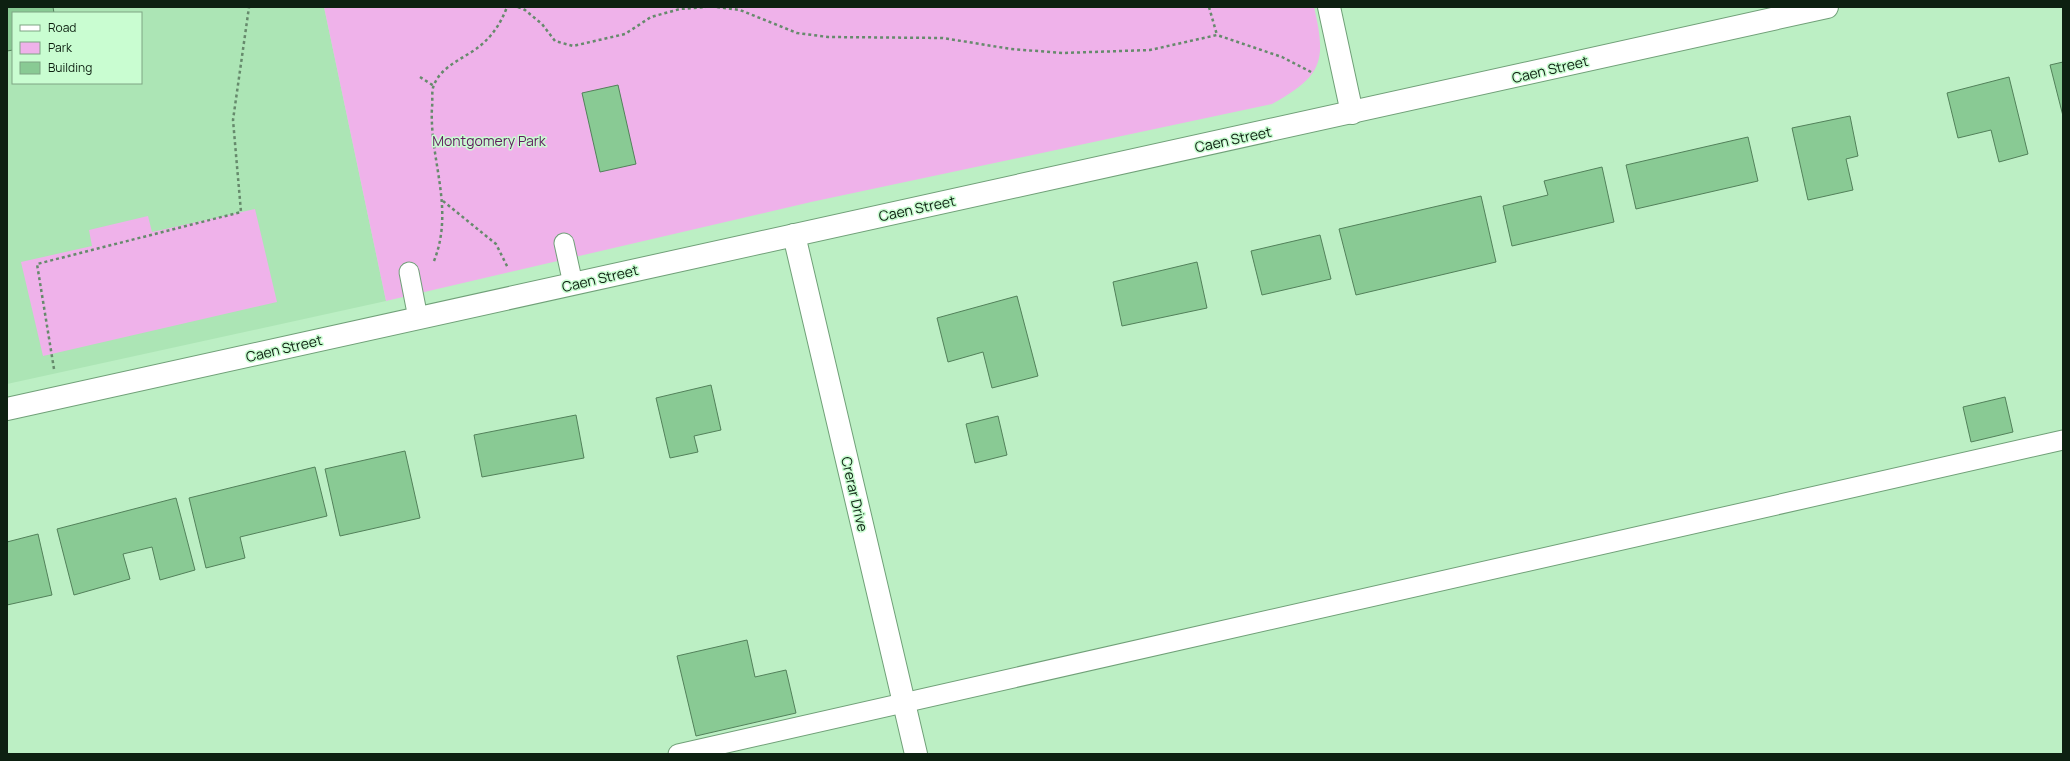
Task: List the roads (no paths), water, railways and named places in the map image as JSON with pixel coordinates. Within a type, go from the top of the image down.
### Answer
[{"type":"street","points":[[1329,7],[1352,113]]},
{"type":"street","name":"Caen Street","points":[[7,409],[1827,7]]},
{"type":"street","name":"Crerar Drive","points":[[794,235],[916,754]]},
{"type":"lane","points":[[564,243],[574,284]]},
{"type":"lane","points":[[409,272],[418,318]]},
{"type":"lane","points":[[678,754],[2063,440]]},
{"type":"park label","name":"Montgomery Park","points":[[489,140]]}]
